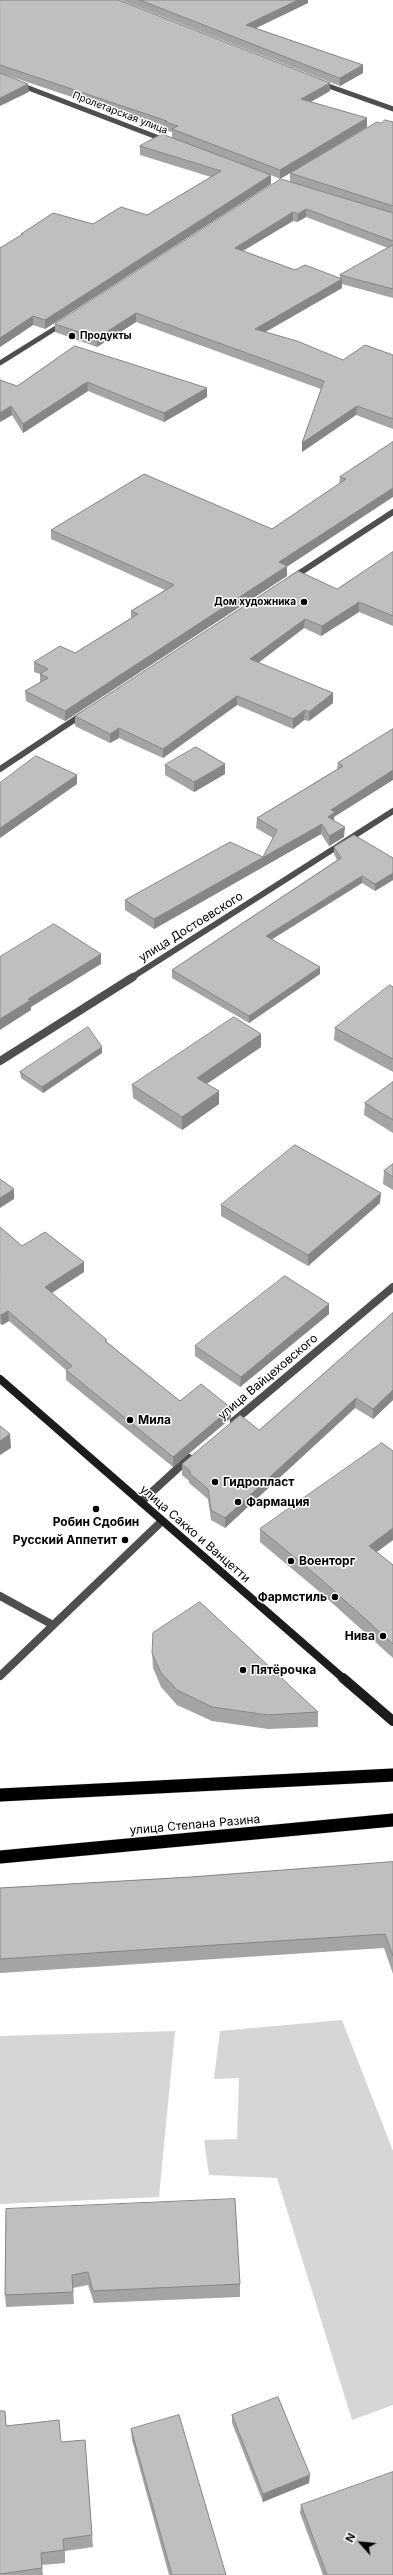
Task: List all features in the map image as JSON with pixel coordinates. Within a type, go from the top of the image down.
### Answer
[{"type":"main road","points":[[0,1795],[393,1774]]},
{"type":"main road","name":"улица Степана Разина","points":[[0,1857],[393,1820]]},
{"type":"street","name":"Пролетарская улица","points":[[0,77],[177,144]]},
{"type":"street","points":[[312,81],[393,109]]},
{"type":"street","points":[[0,363],[71,319]]},
{"type":"street","points":[[286,581],[393,512]]},
{"type":"street","points":[[0,769],[87,712]]},
{"type":"street","name":"улица Достоевского","points":[[0,1061],[393,811]]},
{"type":"street","name":"улица Вайцеховского","points":[[228,1426],[393,1286]]},
{"type":"street","name":"улица Сакко и Ванцетти","points":[[0,1379],[393,1721]]},
{"type":"street","points":[[141,1502],[198,1452]]},
{"type":"street","points":[[0,1676],[162,1521]]},
{"type":"street","points":[[0,1596],[53,1625]]},
{"type":"shaded area","points":[[342,2020],[393,2151],[393,2405],[352,2420],[277,2178],[209,2175],[204,2140],[237,2139],[239,2078],[214,2079],[220,2031]]},
{"type":"shaded area","points":[[175,2031],[159,2197],[0,2204],[0,2036]]},
{"type":"building","points":[[0,0],[118,0],[330,83],[301,99],[367,118],[280,170],[172,129],[178,126],[165,122],[167,121],[0,65]]},
{"type":"building","points":[[140,0],[298,0],[246,25],[363,65],[340,78]]},
{"type":"building","points":[[0,73],[28,84],[0,98]]},
{"type":"building","points":[[385,120],[393,122],[393,206],[290,173],[377,122],[381,123]]},
{"type":"building","points":[[162,134],[271,175],[45,320],[33,316],[0,338],[0,248],[53,213],[93,224],[121,207],[147,215],[221,171],[140,146]]},
{"type":"building","points":[[281,179],[393,213],[393,241],[306,209],[298,214],[293,212],[235,248],[295,270],[305,265],[342,279],[255,329],[297,341],[343,360],[365,345],[393,355],[393,419],[357,406],[302,443],[324,381],[136,313],[97,338],[55,324]]},
{"type":"building","points":[[393,245],[393,289],[340,275]]},
{"type":"building","points":[[75,346],[207,388],[164,413],[87,382],[23,424],[11,406],[0,413],[0,380],[17,386]]},
{"type":"building","points":[[393,442],[393,488],[279,562],[287,566],[65,711],[25,691],[48,678],[40,674],[48,669],[34,662],[60,646],[75,653],[138,614],[131,611],[174,585],[51,530],[144,474],[272,529],[346,479],[340,477]]},
{"type":"building","points":[[393,552],[393,616],[359,602],[322,626],[305,619],[250,659],[333,693],[309,712],[305,710],[293,719],[237,696],[163,749],[119,728],[110,734],[75,716],[298,571],[337,589]]},
{"type":"building","points":[[393,729],[393,770],[331,810],[335,812],[328,817],[345,827],[329,836],[322,824],[154,919],[125,900],[230,842],[263,857],[277,830],[257,818],[343,766],[338,763]]},
{"type":"building","points":[[196,747],[225,764],[194,782],[165,765]]},
{"type":"building","points":[[36,756],[77,775],[0,828],[0,783]]},
{"type":"building","points":[[354,835],[393,858],[393,873],[375,884],[362,876],[266,936],[320,967],[249,1016],[172,970],[341,858],[334,847]]},
{"type":"building","points":[[54,924],[101,954],[28,999],[31,1000],[0,1019],[0,957]]},
{"type":"building","points":[[390,985],[393,987],[393,1059],[335,1028]]},
{"type":"building","points":[[234,1017],[261,1034],[197,1078],[219,1091],[182,1117],[132,1085]]},
{"type":"building","points":[[88,1027],[102,1047],[42,1087],[20,1072]]},
{"type":"building","points":[[393,1082],[393,1120],[365,1103]]},
{"type":"building","points":[[295,1145],[381,1193],[308,1255],[221,1205]]},
{"type":"building","points":[[393,1164],[393,1177],[384,1171]]},
{"type":"building","points":[[0,1179],[14,1189],[0,1198]]},
{"type":"building","points":[[0,1227],[22,1246],[45,1232],[84,1262],[45,1287],[107,1340],[105,1341],[180,1401],[201,1384],[231,1408],[173,1457],[66,1370],[72,1366],[8,1311],[0,1315]]},
{"type":"building","points":[[285,1276],[329,1304],[241,1377],[195,1346]]},
{"type":"building","points":[[393,1313],[393,1390],[373,1409],[356,1398],[225,1518],[211,1510],[208,1489],[189,1473],[191,1472],[182,1464],[240,1415],[259,1430]]},
{"type":"building","points":[[0,1426],[10,1434],[0,1441]]},
{"type":"building","points":[[382,1443],[393,1451],[393,1528],[369,1546],[393,1565],[393,1644],[322,1580],[260,1529]]},
{"type":"building","points":[[200,1602],[318,1712],[268,1715],[212,1707],[177,1690],[161,1673],[152,1653],[153,1633]]},
{"type":"building","points":[[393,1862],[393,1956],[385,1934],[0,1959],[0,1888],[191,1877]]},
{"type":"building","points":[[235,2199],[240,2284],[93,2291],[88,2272],[72,2275],[73,2292],[5,2295],[6,2209]]},
{"type":"building","points":[[278,2397],[310,2475],[263,2494],[232,2415]]},
{"type":"building","points":[[0,2411],[5,2411],[6,2426],[59,2420],[61,2442],[85,2440],[92,2535],[63,2539],[64,2550],[41,2553],[42,2568],[0,2574]]},
{"type":"building","points":[[179,2415],[226,2575],[172,2575],[131,2429]]},
{"type":"building","points":[[393,2472],[393,2575],[327,2575],[301,2505]]},
{"type":"place","name":"Продукты","points":[[72,336]]},
{"type":"place","name":"Дом художника","points":[[304,602]]},
{"type":"place","name":"Мила","points":[[130,1420]]},
{"type":"place","name":"Гидропласт","points":[[215,1482]]},
{"type":"place","name":"Фармация","points":[[238,1502]]},
{"type":"place","name":"Робин Сдобин","points":[[96,1509]]},
{"type":"place","name":"Русский Аппетит","points":[[125,1540]]},
{"type":"place","name":"Военторг","points":[[291,1561]]},
{"type":"place","name":"Фармстиль","points":[[335,1597]]},
{"type":"place","name":"Нива","points":[[383,1636]]},
{"type":"place","name":"Пятёрочка","points":[[243,1670]]}]
